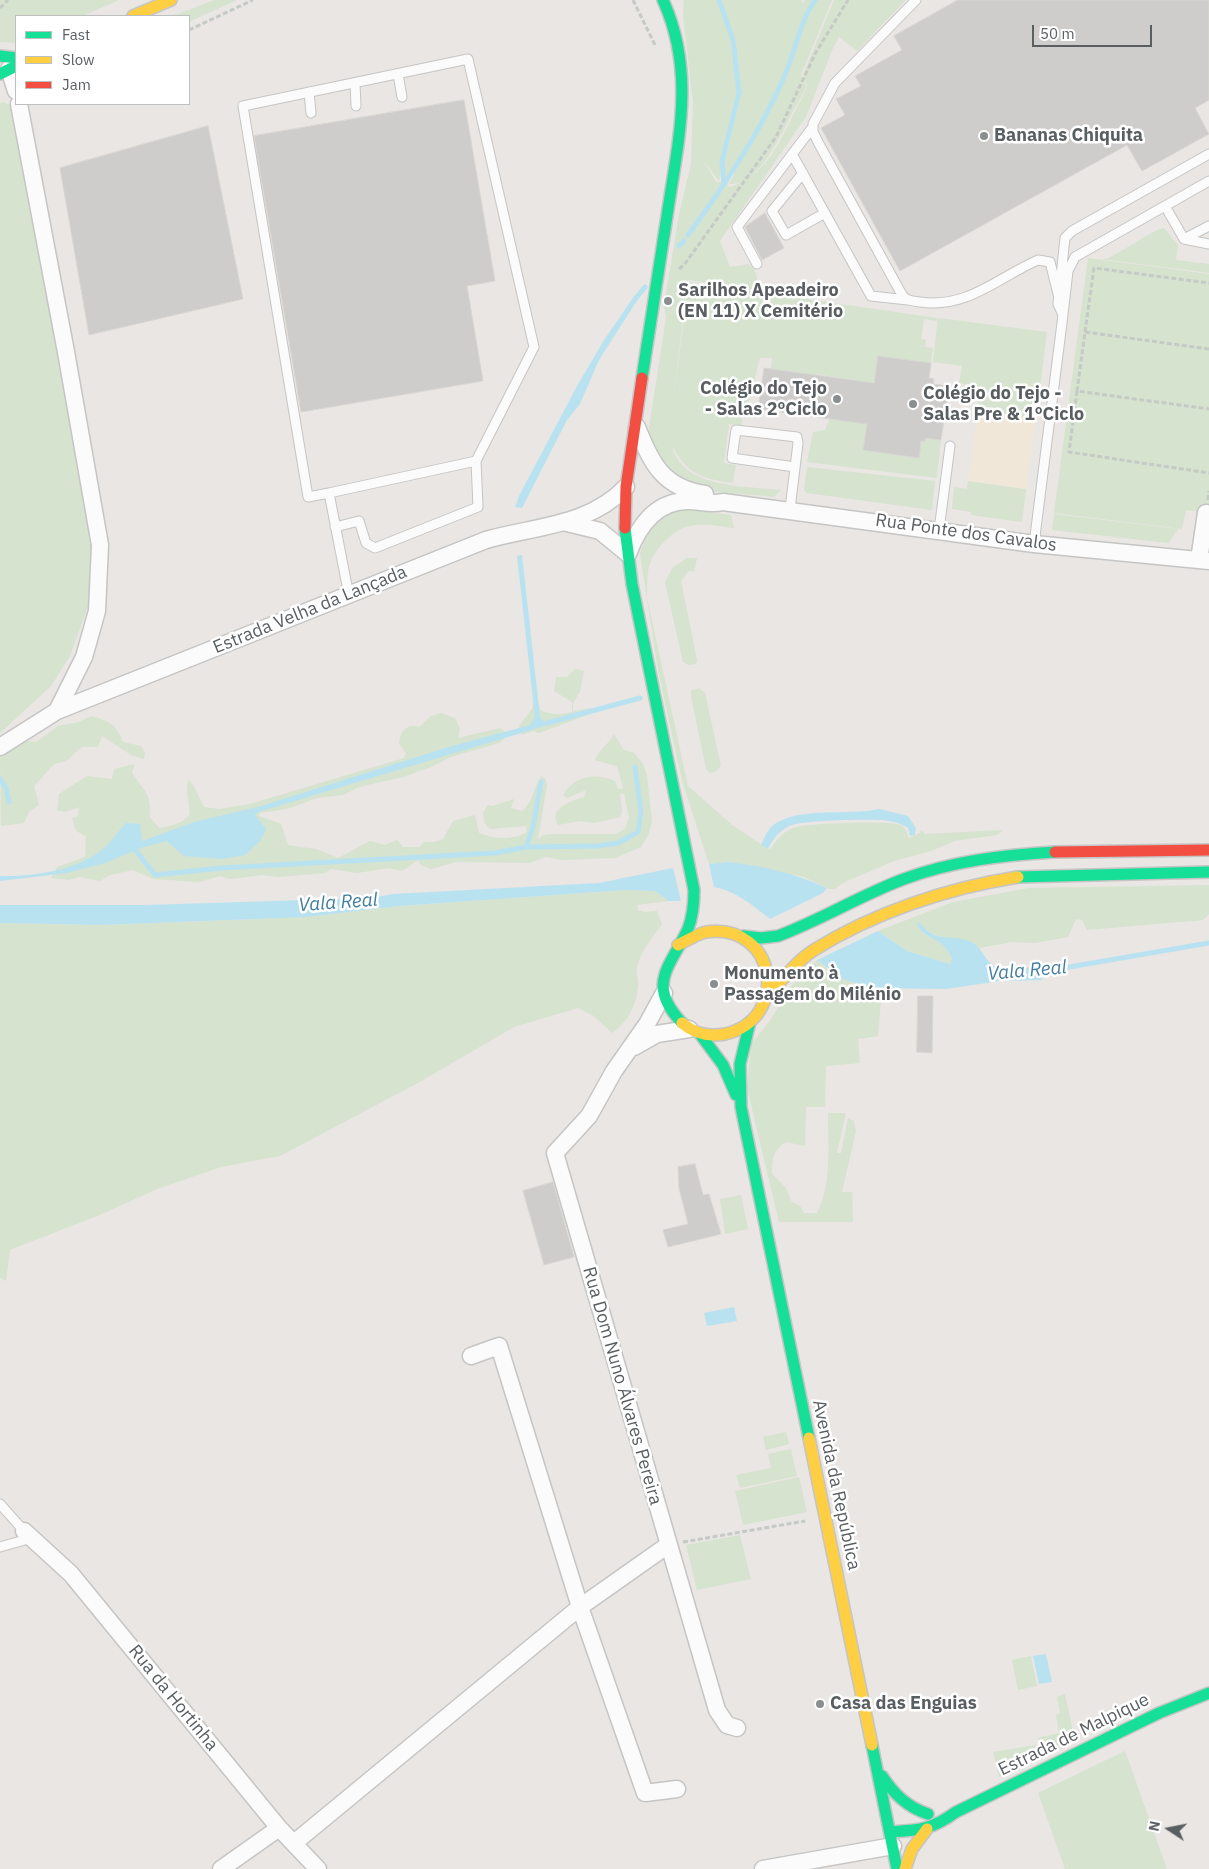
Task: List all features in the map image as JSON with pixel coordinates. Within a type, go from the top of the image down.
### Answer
[{"type":"main road","points":[[135,15],[171,0]]},
{"type":"main road","points":[[663,0],[670,12],[680,49],[684,83],[626,488],[624,526],[646,652],[694,890],[694,907],[690,922],[668,959],[663,976],[664,993],[670,1008],[694,1032],[733,1032],[750,1022],[761,1010],[767,996],[769,979],[765,962],[756,948],[743,936]]},
{"type":"main road","points":[[678,945],[692,934],[709,929],[727,930],[743,936],[761,938],[778,936],[894,883],[923,873],[994,857],[1070,851],[1209,850]]},
{"type":"main road","points":[[767,996],[812,951],[881,916],[944,892],[979,883],[1026,876],[1209,872]]},
{"type":"main road","points":[[694,890],[705,906]]},
{"type":"main road","points":[[715,919],[727,930]]},
{"type":"main road","name":"Avenida da República","points":[[750,1022],[740,1064],[741,1108],[897,1869]]},
{"type":"main road","name":"Avenida da República","points":[[694,1032],[722,1065],[741,1108]]},
{"type":"main road","name":"Estrada de Malpique","points":[[892,1839],[941,1823],[956,1812],[1159,1713],[1209,1693]]},
{"type":"main road","points":[[878,1771],[896,1798],[917,1811],[928,1814]]},
{"type":"main road","name":"Estrada de Malpique","points":[[892,1839],[905,1823],[928,1814],[956,1812]]},
{"type":"main road","points":[[905,1869],[912,1849],[927,1829]]},
{"type":"street","points":[[8,65],[15,88]]},
{"type":"street","points":[[19,105],[100,545],[97,611],[84,658],[57,710]]},
{"type":"street","points":[[636,424],[653,462],[669,481],[683,490],[716,496],[723,502]]},
{"type":"street","name":"Estrada Velha da Lançada","points":[[0,747],[57,710],[349,596],[486,540],[514,532],[567,523],[604,506],[626,488]]},
{"type":"street","points":[[628,554],[640,526],[664,507],[688,501],[714,504],[723,502]]},
{"type":"street","name":"Rua Ponte dos Cavalos","points":[[723,502],[790,509],[1034,544],[1204,560]]},
{"type":"street","points":[[1204,560],[1206,513]]},
{"type":"street","name":"Estrada Velha da Lançada","points":[[567,523],[600,531],[628,554]]},
{"type":"street","name":"Rua Dom Nuno Álvares Pereira","points":[[664,993],[647,1024],[626,1053],[590,1116],[556,1153],[717,1710],[727,1725],[737,1728]]},
{"type":"street","name":"Rua Dom Nuno Álvares Pereira","points":[[626,1053],[641,1042],[657,1034],[694,1032]]},
{"type":"street","points":[[471,1356],[498,1346],[580,1607],[645,1794],[677,1788]]},
{"type":"street","name":"Rua da Hortinha","points":[[28,1534],[72,1574],[279,1828],[318,1869]]},
{"type":"street","points":[[294,1843],[580,1607],[668,1545]]},
{"type":"street","points":[[221,1869],[279,1828]]},
{"type":"street","points":[[763,1869],[892,1839]]},
{"type":"lane","points":[[757,264],[737,227],[812,128],[835,84],[916,0]]},
{"type":"lane","points":[[335,527],[359,521],[366,543],[375,548],[478,507],[476,461],[534,347],[468,59],[243,106],[308,496],[476,461]]},
{"type":"lane","points":[[398,74],[402,97]]},
{"type":"lane","points":[[355,83],[356,106]]},
{"type":"lane","points":[[309,92],[311,113]]},
{"type":"lane","points":[[812,128],[818,144],[901,293],[908,300]]},
{"type":"lane","points":[[792,154],[871,296],[934,304],[954,302],[1038,260],[1075,258],[1209,181]]},
{"type":"lane","points":[[1062,298],[1062,259],[1065,238],[1072,230],[1209,154]]},
{"type":"lane","points":[[803,173],[772,211],[786,235],[825,213]]},
{"type":"lane","points":[[1165,206],[1184,239],[1209,244]]},
{"type":"lane","points":[[1184,239],[1209,226]]},
{"type":"lane","points":[[1034,544],[1063,314],[1058,304],[1062,298],[1068,271],[1075,258]]},
{"type":"lane","points":[[1046,260],[1052,266],[1062,298]]},
{"type":"lane","points":[[790,509],[795,467],[797,438],[736,430],[732,458],[795,467]]},
{"type":"lane","points":[[939,530],[950,446]]},
{"type":"lane","points":[[329,493],[349,596]]},
{"type":"lane","points":[[0,1504],[28,1534],[0,1547]]},
{"type":"path","points":[[0,8],[8,0]]},
{"type":"path","points":[[190,30],[253,0]]},
{"type":"path","points":[[633,0],[659,54]]},
{"type":"path","points":[[677,270],[684,265],[776,137],[816,52],[848,0]]},
{"type":"path","points":[[1209,284],[1094,268],[1069,452],[1209,473]]},
{"type":"path","points":[[1086,332],[1209,350]]},
{"type":"path","points":[[1077,391],[1209,409]]},
{"type":"path","points":[[668,1545],[825,1518]]},
{"type":"green space","points":[[0,0],[119,0],[84,15],[15,15],[15,43],[0,42]]},
{"type":"green space","points":[[214,0],[237,0],[190,22],[190,15],[176,15]]},
{"type":"green space","points":[[684,0],[801,0],[804,4],[804,0],[832,0],[801,75],[806,86],[803,93],[768,158],[753,174],[762,166],[770,157],[803,96],[807,85],[803,75],[834,0],[906,0],[857,51],[839,37],[806,117],[720,241],[730,267],[749,264],[752,267],[756,276],[758,290],[688,280],[671,416],[689,282],[937,318],[937,321],[924,319],[921,339],[926,340],[925,347],[933,348],[931,363],[879,356],[874,383],[816,374],[815,378],[803,373],[771,369],[772,358],[760,358],[749,400],[743,413],[741,426],[729,424],[724,463],[736,465],[733,483],[696,474],[678,456],[672,446],[678,460],[688,470],[702,478],[734,486],[781,490],[774,497],[718,492],[690,486],[673,474],[659,458],[654,448],[649,428],[666,317],[664,306],[679,215],[691,164],[693,103],[683,14]],"holes":[[[699,161],[706,164],[719,181],[722,170],[725,171],[727,176],[733,170],[735,173],[729,184],[748,178],[730,187],[727,185],[732,175],[726,178],[722,173],[721,182],[716,182],[706,165]]]},
{"type":"green space","points":[[3,102],[17,108],[92,542],[93,593],[70,656],[51,686],[0,733],[0,104]]},
{"type":"green space","points":[[1164,228],[1178,245],[1176,260],[1209,264],[1209,273],[1102,259],[1109,258],[1155,231]]},
{"type":"green space","points":[[1088,258],[1209,274],[1209,513],[1186,510],[1182,529],[1054,513]]},
{"type":"green space","points":[[938,318],[1047,332],[1036,419],[978,411],[980,387],[959,383],[962,366],[933,362]]},
{"type":"green space","points":[[830,418],[867,423],[863,450],[918,458],[921,441],[925,442],[925,438],[941,440],[937,478],[807,462],[813,432],[825,430]]},
{"type":"green space","points":[[807,467],[935,481],[932,510],[807,493],[804,490]]},
{"type":"green space","points":[[968,481],[1026,489],[1022,522],[971,515],[971,512],[952,509],[954,487],[967,489]]},
{"type":"green space","points":[[684,509],[731,515],[734,528],[710,525],[688,526],[672,534],[659,547],[650,563],[648,571],[647,598],[688,786],[732,825],[768,849],[789,830],[813,825],[865,822],[893,823],[903,826],[909,838],[920,833],[921,830],[925,834],[1003,830],[997,835],[955,841],[931,851],[894,861],[845,882],[835,889],[829,889],[804,877],[728,862],[709,864],[682,781],[658,670],[640,554],[646,538],[656,525],[668,515]]},
{"type":"green space","points":[[1054,514],[1178,529],[1168,543],[1052,530]]},
{"type":"green space","points":[[687,558],[697,558],[694,572],[689,571],[681,581],[697,660],[696,664],[689,665],[683,662],[665,582],[673,567]]},
{"type":"green space","points":[[575,669],[584,671],[580,692],[573,703],[573,711],[592,708],[590,714],[539,733],[533,731],[522,735],[519,726],[532,709],[533,702],[539,703],[540,710],[548,713],[572,712],[572,702],[554,691],[556,677],[567,677]]},
{"type":"green space","points":[[699,688],[705,693],[721,766],[715,772],[710,773],[706,769],[691,696],[691,691]]},
{"type":"green space","points":[[441,713],[455,718],[460,729],[458,738],[500,728],[504,731],[505,738],[499,743],[451,757],[431,767],[403,777],[359,787],[343,795],[317,798],[287,809],[260,813],[259,816],[281,824],[288,845],[316,849],[338,858],[370,841],[385,845],[397,840],[403,847],[419,847],[424,842],[434,842],[443,839],[453,821],[475,815],[479,833],[497,838],[509,838],[527,832],[526,826],[490,829],[484,822],[483,813],[488,805],[493,806],[514,799],[511,808],[522,811],[531,800],[541,776],[545,778],[547,785],[538,839],[543,835],[553,834],[616,834],[625,829],[629,817],[624,794],[620,794],[622,812],[620,817],[594,823],[580,821],[558,825],[556,819],[559,809],[584,797],[586,790],[567,798],[563,795],[579,780],[593,776],[608,778],[615,781],[618,789],[623,788],[617,766],[595,760],[614,734],[624,750],[634,753],[643,764],[647,776],[652,822],[648,836],[641,847],[615,858],[562,860],[546,857],[530,863],[456,862],[431,869],[421,865],[418,860],[402,871],[389,868],[357,873],[331,869],[325,873],[278,877],[263,875],[230,879],[220,876],[199,882],[153,879],[133,870],[110,875],[100,881],[79,877],[69,880],[51,878],[57,867],[85,857],[86,836],[76,831],[72,818],[78,816],[79,807],[65,812],[57,810],[59,794],[87,776],[112,779],[114,769],[135,764],[132,772],[148,796],[150,817],[159,828],[180,822],[190,814],[187,790],[188,780],[193,785],[204,807],[219,809],[250,804],[404,758],[406,753],[399,744],[402,732],[407,727],[419,727],[431,716]]},
{"type":"green space","points":[[91,716],[115,727],[123,742],[141,746],[145,753],[144,759],[131,755],[102,736],[98,747],[82,747],[66,761],[54,764],[34,786],[39,805],[29,812],[24,823],[1,826],[0,754],[27,741],[36,742],[58,726],[79,722]]},
{"type":"green space","points":[[1209,885],[1209,914],[1203,920],[1087,930],[1082,920],[1076,919],[1068,937],[1035,943],[1012,942],[979,948],[964,941],[932,934],[919,923],[925,935],[939,941],[945,947],[952,959],[950,964],[907,951],[878,931],[953,902],[1029,888]]},
{"type":"green space","points":[[626,890],[656,891],[668,901],[637,905],[638,910],[645,912],[657,911],[662,924],[647,945],[638,963],[638,987],[633,1007],[623,1024],[612,1033],[594,1016],[578,1008],[514,1027],[416,1084],[280,1156],[221,1167],[157,1189],[102,1214],[10,1250],[6,1281],[0,1278],[0,923],[101,925],[307,917],[399,906]]},
{"type":"green space","points":[[817,960],[847,980],[864,986],[882,988],[878,1036],[858,1039],[860,1063],[826,1066],[825,1107],[806,1107],[805,1146],[786,1142],[782,1145],[774,1155],[772,1174],[786,1188],[791,1201],[800,1206],[804,1213],[817,1213],[822,1202],[827,1177],[828,1113],[846,1113],[837,1153],[841,1153],[848,1118],[854,1121],[856,1131],[842,1192],[852,1192],[853,1222],[779,1222],[747,1088],[751,1044],[769,1022],[791,986]]},
{"type":"green space","points":[[741,1195],[748,1229],[725,1234],[720,1199]]},
{"type":"green space","points":[[786,1432],[789,1444],[766,1450],[763,1437]]},
{"type":"green space","points":[[791,1449],[797,1476],[740,1488],[736,1475],[771,1468],[768,1454]]},
{"type":"green space","points":[[799,1477],[807,1512],[743,1525],[735,1491]]},
{"type":"green space","points":[[740,1535],[751,1579],[697,1590],[686,1545]]},
{"type":"green space","points":[[1031,1656],[1037,1686],[1018,1690],[1012,1660]]},
{"type":"green space","points":[[1065,1694],[1075,1740],[1041,1756],[1038,1738],[1059,1733],[1056,1715],[1060,1713],[1057,1697]]},
{"type":"green space","points":[[1035,1745],[1037,1758],[999,1777],[993,1752]]},
{"type":"green space","points":[[1125,1751],[1167,1869],[1065,1869],[1038,1793]]},
{"type":"sand","points":[[978,411],[1036,419],[1026,489],[968,481]]},
{"type":"water","points":[[635,295],[638,299],[599,360],[580,404],[567,420],[522,508],[515,507],[577,386],[604,340]]},
{"type":"water","points":[[522,555],[540,717],[544,722],[556,719],[548,725],[258,812],[255,815],[266,829],[260,841],[245,855],[222,859],[184,856],[167,841],[144,847],[105,863],[67,873],[0,881],[0,876],[55,871],[81,862],[106,846],[126,823],[140,824],[142,841],[194,822],[258,807],[452,746],[530,725],[535,718],[517,556]]},
{"type":"water","points":[[880,809],[908,816],[916,828],[915,835],[910,836],[908,828],[896,822],[885,820],[819,821],[789,826],[776,836],[768,849],[761,845],[773,825],[797,815]]},
{"type":"water","points":[[728,862],[779,871],[827,888],[823,893],[770,919],[737,895],[714,887],[709,864]]},
{"type":"water","points":[[673,868],[681,901],[668,901],[656,891],[626,890],[399,906],[307,917],[101,925],[0,923],[0,905],[145,905],[370,898],[393,894],[599,883]]},
{"type":"water","points":[[919,922],[925,929],[936,935],[974,943],[991,963],[1000,968],[1040,967],[1042,980],[1000,981],[946,989],[873,988],[842,979],[817,960],[878,931],[907,951],[950,964],[952,959],[948,951],[943,945],[921,930],[917,924]]},
{"type":"water","points":[[734,1307],[737,1321],[707,1326],[704,1313]]},
{"type":"water","points":[[1046,1654],[1052,1682],[1039,1684],[1033,1656]]},
{"type":"building","name":"Bananas Chiquita","points":[[958,0],[1209,0],[1209,100],[1195,108],[1209,134],[1142,171],[1127,145],[900,271],[821,128],[845,115],[836,99],[861,86],[855,76],[902,50],[894,36]]},
{"type":"building","points":[[464,100],[495,281],[467,286],[483,381],[301,412],[254,136]]},
{"type":"building","points":[[208,126],[243,299],[89,335],[60,168]]},
{"type":"building","points":[[765,213],[784,248],[762,260],[745,227]]},
{"type":"building","points":[[878,356],[931,363],[929,378],[934,379],[933,384],[949,386],[941,440],[925,438],[925,442],[921,441],[919,458],[863,450],[867,424],[758,409],[764,368],[874,383]]},
{"type":"building","points":[[918,996],[933,996],[932,1053],[917,1052]]},
{"type":"building","points":[[695,1164],[703,1195],[709,1194],[721,1234],[668,1247],[663,1230],[688,1224],[679,1188],[678,1167]]},
{"type":"building","points":[[553,1182],[574,1257],[544,1265],[523,1191]]},
{"type":"waterway","points":[[719,0],[733,40],[739,93],[722,161],[724,184]]},
{"type":"waterway","points":[[688,235],[727,180],[762,122],[782,82],[804,20],[815,0]]},
{"type":"waterway","points":[[679,246],[684,241]]},
{"type":"waterway","points":[[633,302],[645,287]]},
{"type":"waterway","points":[[547,723],[640,698]]},
{"type":"waterway","points":[[526,847],[598,846],[618,843],[638,832],[641,812],[635,767]]},
{"type":"waterway","points":[[0,779],[6,788],[9,802]]},
{"type":"waterway","points":[[133,847],[155,875],[221,868],[495,853],[526,847],[533,827],[541,782]]},
{"type":"waterway","name":"Vala Real","points":[[1040,972],[1209,943]]},
{"type":"traffic: fast","points":[[642,378],[676,161],[681,107],[682,81],[679,54],[673,27],[663,0]]},
{"type":"traffic: fast","points":[[0,56],[15,58]]},
{"type":"traffic: fast","points":[[0,74],[15,66]]},
{"type":"traffic: fast","points":[[625,528],[632,584],[694,890],[690,924],[669,965],[663,986],[665,997],[671,1009],[682,1023]]},
{"type":"traffic: fast","points":[[743,936],[761,938],[778,936],[810,923],[888,885],[959,863],[997,857],[1055,852]]},
{"type":"traffic: fast","points":[[1018,877],[1209,872]]},
{"type":"traffic: fast","points":[[750,1022],[740,1064],[741,1107],[809,1438]]},
{"type":"traffic: fast","points":[[700,1034],[723,1065],[736,1095]]},
{"type":"traffic: fast","points":[[890,1832],[917,1830],[932,1826],[956,1812],[1159,1713],[1209,1693]]},
{"type":"traffic: fast","points":[[872,1745],[897,1869]]},
{"type":"traffic: fast","points":[[882,1776],[891,1789],[902,1799],[914,1808],[928,1814]]},
{"type":"traffic: slow","points":[[135,15],[171,0]]},
{"type":"traffic: slow","points":[[767,996],[807,955],[837,936],[862,924],[913,903],[939,895],[1018,877]]},
{"type":"traffic: slow","points":[[678,945],[706,932],[730,933],[748,942],[761,956],[767,974],[767,992],[760,1010],[746,1025],[725,1034],[713,1035],[702,1034],[682,1023]]},
{"type":"traffic: slow","points":[[809,1438],[872,1745]]},
{"type":"traffic: slow","points":[[905,1869],[912,1849],[927,1829]]},
{"type":"traffic: jam","points":[[625,528],[626,487],[642,378]]},
{"type":"traffic: jam","points":[[1055,852],[1209,850]]},
{"type":"place","name":"Bananas Chiquita","points":[[984,136]]},
{"type":"place","name":"Sarilhos Apeadeiro (EN 11) X Cemitério","points":[[668,301]]},
{"type":"place","name":"Colégio do Tejo - Salas 2ºCiclo","points":[[837,399]]},
{"type":"place","name":"Colégio do Tejo - Salas Pre & 1ºCiclo","points":[[913,404]]},
{"type":"place","name":"Monumento à Passagem do Milénio","points":[[714,984]]},
{"type":"place","name":"Casa das Enguias","points":[[820,1704]]}]
